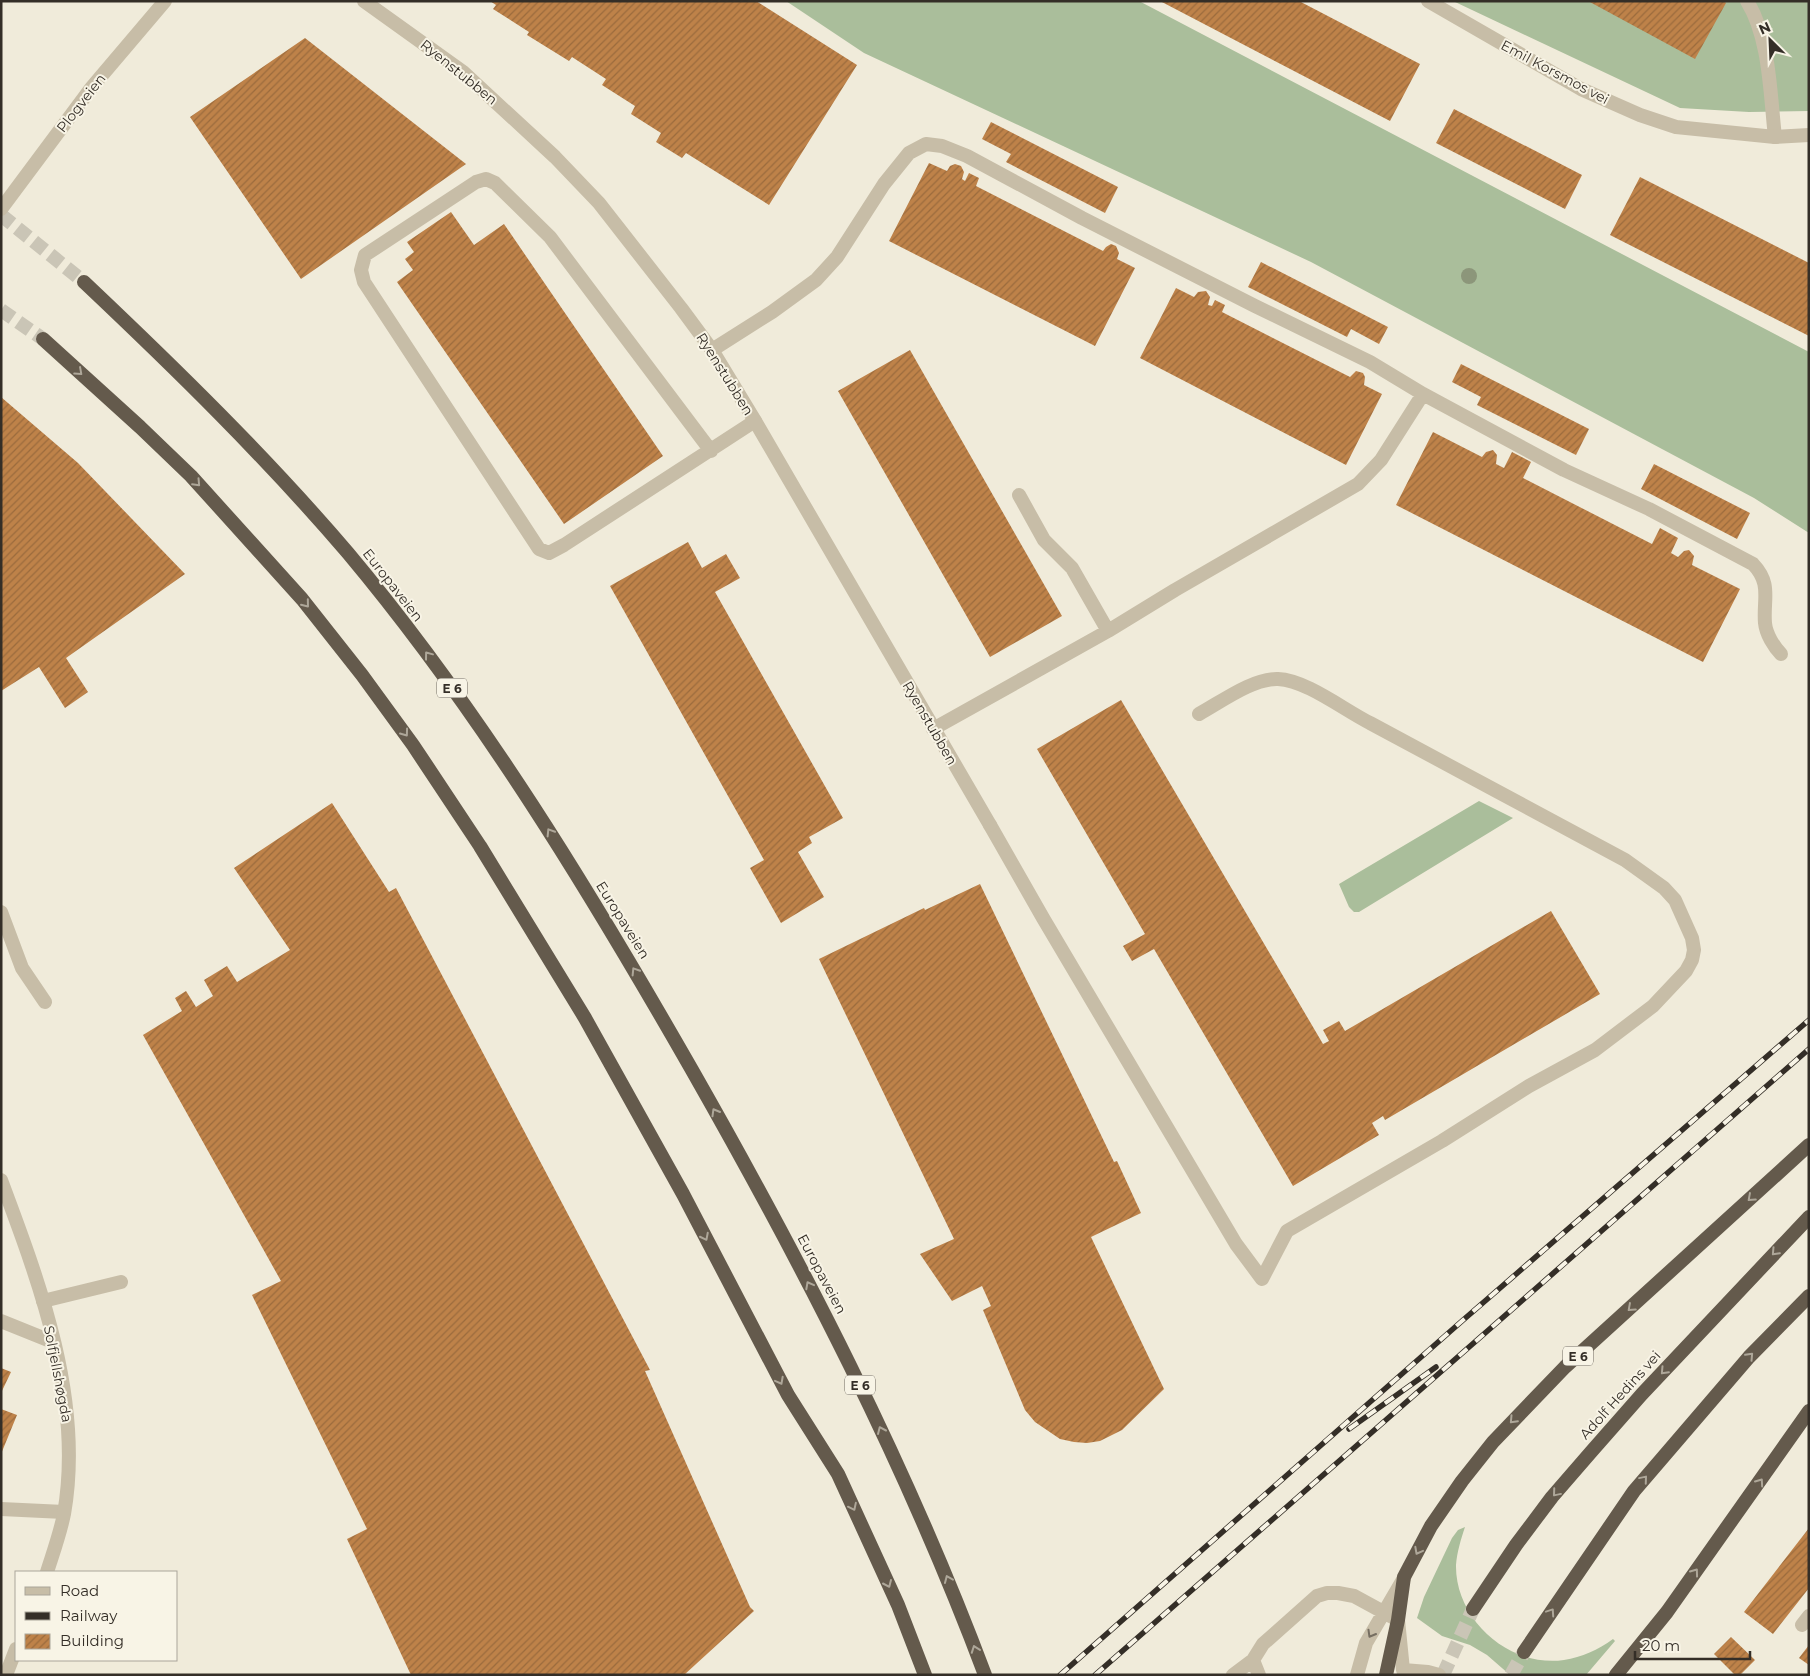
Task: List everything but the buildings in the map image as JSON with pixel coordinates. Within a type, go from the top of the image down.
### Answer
[{"type":"highway","name":"Europaveien","points":[[84,282],[180,372],[349,554],[468,710],[537,813],[642,984],[735,1146],[816,1297],[863,1390],[916,1506],[966,1624],[985,1675]]},
{"type":"highway","points":[[43,340],[140,427],[191,476],[302,599],[362,675],[407,737],[475,838],[585,1018],[683,1194],[788,1395],[838,1474],[898,1605],[923,1670]]},
{"type":"highway","name":"E 6","points":[[1386,1675],[1398,1620],[1404,1577],[1431,1526],[1462,1480],[1493,1442],[1565,1367],[1809,1145]]},
{"type":"highway","name":"Adolf Hedins vei","points":[[1472,1609],[1521,1538],[1584,1459],[1642,1394],[1809,1217]]},
{"type":"highway","points":[[1524,1652],[1634,1491],[1748,1357],[1809,1296]]},
{"type":"highway","points":[[1616,1675],[1672,1604],[1809,1411]]},
{"type":"street","name":"Plogveien","points":[[1,209],[92,87],[165,1]]},
{"type":"street","name":"Ryenstubben","points":[[364,1],[463,72],[555,157],[599,203],[671,294],[712,350],[1043,918],[1236,1244],[1262,1279],[1287,1231],[1442,1141],[1528,1086],[1595,1050],[1654,1006],[1686,971],[1692,960],[1694,950],[1692,938],[1674,900],[1664,888],[1625,860],[1359,718],[1304,686],[1291,680],[1275,679],[1253,684],[1199,714]]},
{"type":"street","name":"Emil Korsmos vei","points":[[1428,1],[1581,88],[1640,115],[1676,127],[1774,136],[1809,135]]},
{"type":"street","points":[[1747,1],[1754,13],[1762,36],[1774,136]]},
{"type":"street","points":[[712,350],[772,312],[816,280],[837,257],[909,153],[926,144],[942,146],[967,156],[1082,218],[1370,362],[1423,394],[1564,470],[1649,510],[1753,564],[1760,572],[1766,591],[1765,625],[1774,647],[1781,654]]},
{"type":"street","points":[[711,451],[550,237],[495,183],[486,179],[476,182],[365,256],[361,270],[364,282],[539,549],[549,553],[564,545],[711,451],[755,421]]},
{"type":"street","points":[[933,729],[1108,631],[1174,590],[1358,484],[1381,460],[1423,394]]},
{"type":"street","points":[[1019,495],[1044,540],[1072,568],[1108,631]]},
{"type":"street","points":[[1,912],[22,968],[45,1002]]},
{"type":"street","name":"Solfjellshøgda","points":[[1,1180],[43,1301],[53,1342],[69,1427],[67,1490],[64,1512],[47,1571]]},
{"type":"street","points":[[43,1301],[121,1282]]},
{"type":"street","points":[[1,1321],[53,1342]]},
{"type":"street","points":[[1,1509],[64,1512]]},
{"type":"street","name":"E 6","points":[[1357,1675],[1366,1643],[1404,1577]]},
{"type":"street","points":[[1233,1675],[1253,1660],[1263,1644],[1317,1596],[1333,1593],[1354,1596],[1398,1620],[1403,1670],[1439,1675]]},
{"type":"street","points":[[6,1675],[15,1652]]},
{"type":"street","points":[[1253,1660],[1259,1675]]},
{"type":"green space","points":[[786,1],[1139,1],[1809,352],[1809,533],[1754,498],[1311,262],[864,53]]},
{"type":"green space","points":[[1453,1],[1809,1],[1809,111],[1749,112],[1680,108]]},
{"type":"green space","points":[[1479,801],[1513,818],[1359,912],[1354,912],[1349,907],[1339,884]]},
{"type":"green space","points":[[1465,1527],[1456,1565],[1458,1585],[1465,1604],[1475,1621],[1489,1636],[1505,1648],[1524,1656],[1544,1660],[1564,1660],[1577,1657],[1596,1650],[1613,1639],[1615,1641],[1586,1675],[1510,1675],[1487,1655],[1470,1645],[1442,1636],[1417,1618],[1424,1597],[1452,1538],[1458,1530]]},
{"type":"tunnel","points":[[1,215],[84,282]]},
{"type":"tunnel","points":[[1,310],[43,339]]},
{"type":"tunnel","points":[[1443,1675],[1473,1609]]},
{"type":"tunnel","points":[[1511,1675],[1524,1652]]},
{"type":"railway","points":[[1060,1675],[1462,1321],[1809,1020]]},
{"type":"railway","points":[[1095,1675],[1809,1049]]},
{"type":"railway","points":[[1349,1429],[1436,1367]]}]
